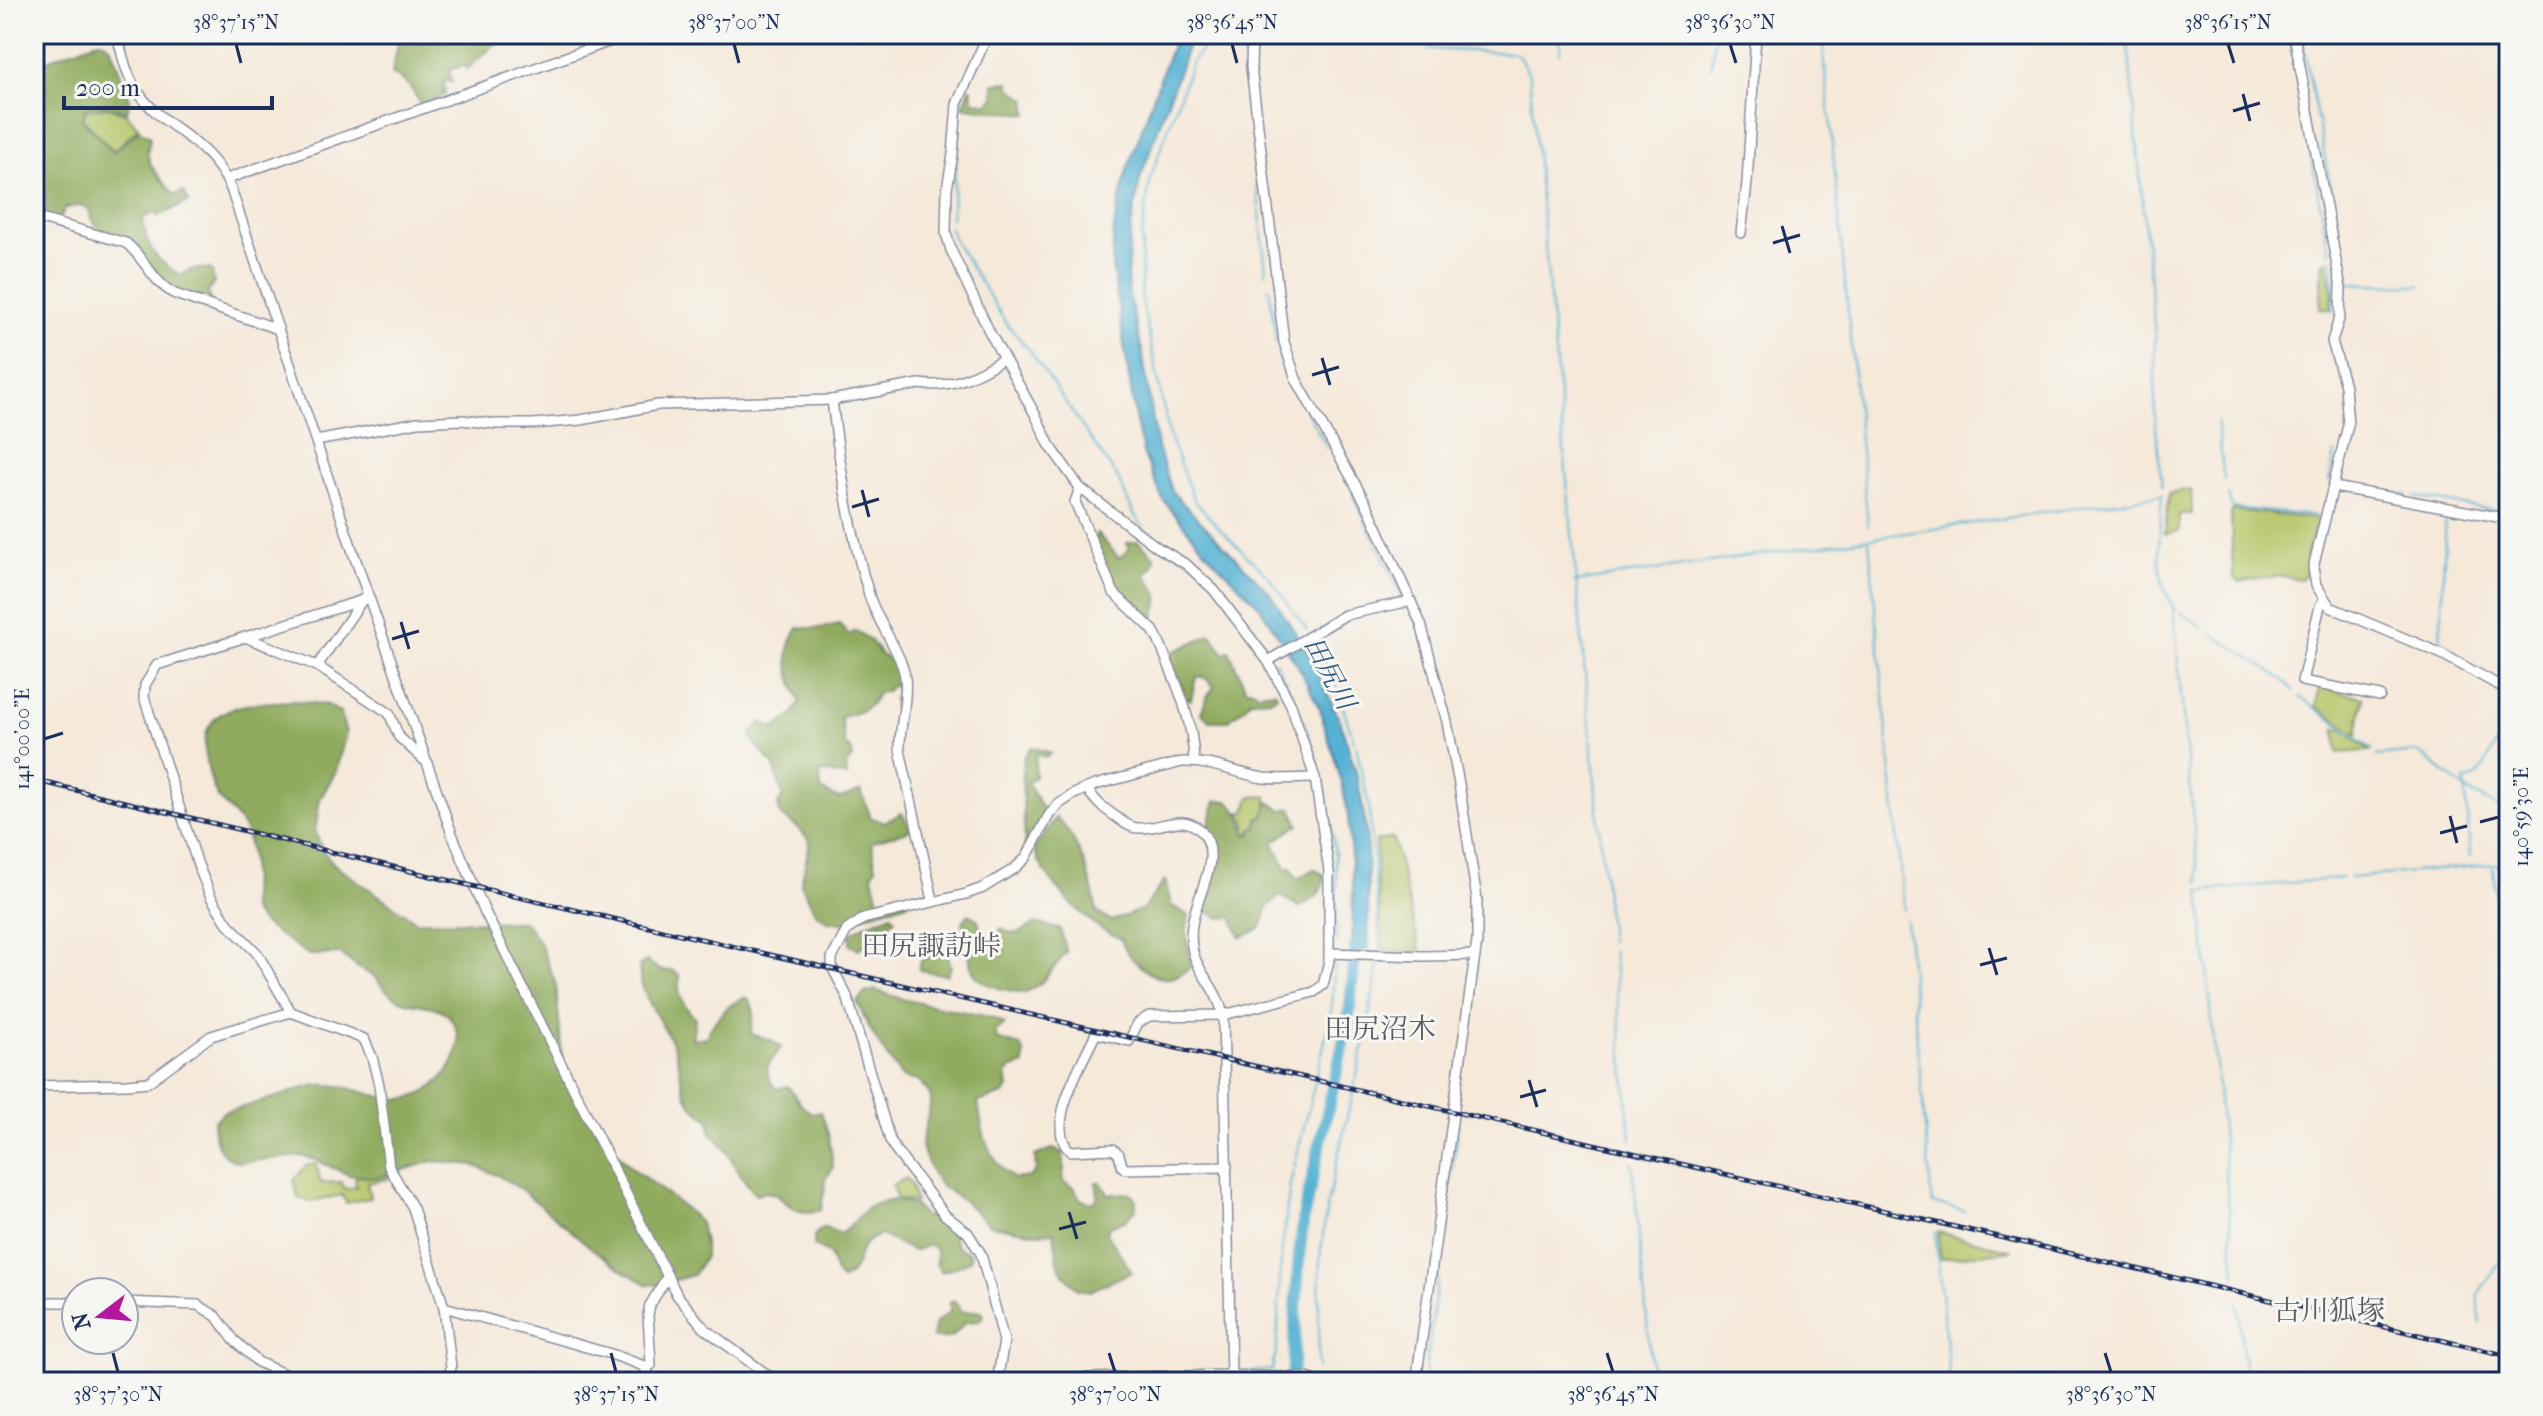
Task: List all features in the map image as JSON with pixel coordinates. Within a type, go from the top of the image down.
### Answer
[{"type":"street","points":[[117,34],[126,67],[140,95],[159,114],[200,145],[227,179],[366,598],[452,834],[485,912],[667,1277],[689,1313],[704,1328],[777,1382]]},
{"type":"street","points":[[227,179],[630,34]]},
{"type":"street","points":[[1134,34],[990,36],[957,104],[945,219],[951,250],[1003,359],[1056,456],[1080,488],[1202,577],[1268,661],[1291,705],[1315,778],[1329,871],[1329,953],[1323,985],[1314,992],[1223,1015],[1149,1016],[1138,1023],[1129,1041],[1096,1033],[1061,1113],[1061,1141],[1070,1151],[1113,1149],[1119,1154],[1125,1169],[1227,1167]]},
{"type":"street","points":[[1252,34],[1251,67],[1288,359],[1296,379],[1368,507],[1411,601],[1433,662],[1459,784],[1477,899],[1475,955],[1416,1382]]},
{"type":"street","points":[[1741,233],[1756,34]]},
{"type":"street","points":[[2294,34],[2341,288],[2340,316],[2332,341],[2345,386],[2348,425],[2315,552],[2313,579],[2330,607],[2442,654],[2509,691]]},
{"type":"street","points":[[34,217],[126,243],[164,288],[278,329]]},
{"type":"street","points":[[316,441],[418,422],[462,420],[533,424],[591,419],[658,405],[832,400],[919,384],[931,386],[965,380],[1003,359]]},
{"type":"street","points":[[832,400],[841,477],[865,580],[874,610],[904,670],[906,704],[899,733],[900,750],[933,900]]},
{"type":"street","points":[[2334,487],[2509,519]]},
{"type":"street","points":[[1080,488],[1075,502],[1114,593],[1158,639],[1189,715],[1194,762]]},
{"type":"street","points":[[291,1012],[257,953],[228,924],[211,897],[144,697],[145,685],[157,665],[366,598]]},
{"type":"street","points":[[317,666],[366,598]]},
{"type":"street","points":[[2324,600],[2302,681],[2380,696]]},
{"type":"street","points":[[1268,661],[1345,615],[1411,601]]},
{"type":"street","points":[[245,637],[317,666],[389,713],[399,737],[427,762]]},
{"type":"street","points":[[1315,778],[1260,777],[1211,764],[1182,762],[1087,788],[1059,804],[1049,815],[1026,858],[1014,869],[983,888],[863,919],[847,930],[832,958],[832,967],[847,996],[896,1151],[945,1215],[968,1233],[981,1254],[1004,1341],[997,1381],[1231,1375],[1263,1379],[1307,1378],[1319,1382]]},
{"type":"street","points":[[1087,788],[1095,801],[1129,826],[1143,828],[1180,821],[1204,832],[1212,851],[1192,924],[1191,943],[1194,960],[1220,1003],[1223,1015],[1231,1375]]},
{"type":"street","points":[[1329,953],[1475,955]]},
{"type":"street","points":[[34,1086],[148,1082],[211,1036],[291,1012],[364,1039],[379,1085],[389,1167],[413,1208],[444,1307],[451,1367],[449,1382]]},
{"type":"street","points":[[444,1307],[644,1366],[651,1365],[652,1361],[650,1305],[667,1277]]},
{"type":"street","points":[[34,1302],[60,1302]]},
{"type":"street","points":[[140,1303],[198,1305],[216,1316],[234,1340],[258,1362],[301,1382]]},
{"type":"street","points":[[644,1366],[653,1382]]},
{"type":"green space","points":[[400,34],[516,34],[498,42],[467,69],[464,65],[449,70],[452,82],[444,81],[445,95],[421,105],[409,86],[392,73]]},
{"type":"green space","points":[[1432,34],[1488,34],[1487,41],[1467,45],[1443,42],[1431,37]]},
{"type":"green space","points":[[100,40],[110,46],[130,99],[127,112],[97,106],[86,108],[82,119],[113,152],[139,130],[150,136],[149,161],[174,195],[184,192],[189,202],[158,216],[154,213],[143,218],[146,237],[158,258],[180,275],[195,269],[212,270],[214,283],[208,292],[211,304],[176,293],[126,242],[100,230],[91,218],[89,209],[81,205],[66,208],[58,221],[44,215],[45,197],[35,182],[34,43],[45,61]]},
{"type":"green space","points":[[1009,82],[1010,88],[1026,99],[1028,114],[963,107],[970,88],[972,100],[987,104],[994,98],[994,83]]},
{"type":"green space","points":[[109,107],[127,114],[139,128],[113,151],[83,119],[86,110]]},
{"type":"green space","points":[[2327,261],[2333,292],[2331,309],[2320,308],[2323,262]]},
{"type":"green space","points":[[2191,489],[2192,514],[2179,514],[2179,531],[2165,534],[2169,493]]},
{"type":"green space","points":[[2233,510],[2318,519],[2307,553],[2307,573],[2301,579],[2270,577],[2240,582],[2233,577]]},
{"type":"green space","points":[[1097,533],[1119,558],[1129,550],[1127,543],[1138,541],[1155,557],[1153,566],[1145,575],[1155,587],[1158,597],[1152,622],[1116,589],[1094,539]]},
{"type":"green space","points":[[839,624],[849,635],[856,631],[871,641],[898,672],[901,680],[899,719],[895,718],[894,699],[898,691],[893,684],[885,692],[877,693],[863,710],[841,717],[845,745],[851,749],[853,757],[846,765],[847,776],[820,772],[821,790],[839,799],[861,791],[871,818],[885,822],[902,813],[911,830],[871,842],[876,867],[872,875],[880,903],[903,896],[909,903],[863,916],[848,924],[828,921],[815,912],[801,884],[810,841],[780,815],[778,804],[783,796],[774,766],[751,738],[762,722],[773,729],[792,716],[800,702],[788,665],[789,647],[798,628]]},
{"type":"green space","points":[[1211,634],[1224,653],[1229,651],[1246,689],[1257,693],[1275,691],[1277,695],[1272,699],[1250,700],[1228,721],[1210,721],[1201,713],[1214,687],[1206,679],[1196,677],[1191,700],[1187,699],[1169,656]]},
{"type":"green space","points":[[2320,687],[2363,697],[2357,735],[2316,706]]},
{"type":"green space","points":[[294,701],[328,705],[340,713],[346,733],[336,771],[320,799],[315,831],[323,852],[337,867],[416,921],[525,922],[540,943],[556,985],[563,1070],[600,1136],[632,1168],[700,1223],[705,1257],[693,1275],[658,1285],[647,1284],[594,1250],[522,1190],[473,1165],[433,1161],[377,1178],[349,1175],[303,1156],[239,1162],[222,1153],[216,1142],[213,1122],[224,1112],[318,1085],[339,1086],[391,1099],[415,1096],[440,1081],[456,1056],[456,1029],[444,1012],[394,996],[374,977],[341,954],[309,955],[263,924],[251,910],[252,870],[248,841],[242,826],[213,787],[205,738],[210,724],[232,709]]},
{"type":"green space","points":[[2335,729],[2344,729],[2370,751],[2338,753]]},
{"type":"green space","points":[[1032,747],[1051,753],[1047,757],[1036,755],[1035,777],[1027,782],[1044,811],[1025,849],[1022,775],[1024,757]]},
{"type":"green space","points":[[1267,796],[1267,810],[1263,817],[1258,817],[1251,833],[1246,834],[1246,822],[1240,812],[1246,812],[1250,797]]},
{"type":"green space","points":[[1216,801],[1228,801],[1232,805],[1246,835],[1252,834],[1257,827],[1269,802],[1282,810],[1291,808],[1299,825],[1273,842],[1286,868],[1291,868],[1297,879],[1314,869],[1325,875],[1322,887],[1314,898],[1299,907],[1280,895],[1268,906],[1261,928],[1241,938],[1232,917],[1221,918],[1207,911],[1203,903],[1215,859],[1208,827]]},
{"type":"green space","points":[[1056,817],[1072,838],[1084,862],[1097,913],[1112,921],[1143,909],[1165,880],[1171,905],[1189,916],[1186,932],[1191,967],[1174,977],[1158,977],[1149,973],[1128,954],[1121,939],[1096,925],[1067,899],[1043,869],[1034,849]]},
{"type":"green space","points":[[1393,838],[1421,953],[1382,950],[1376,841]]},
{"type":"green space","points":[[892,914],[895,919],[889,925],[882,922],[879,928],[881,936],[858,949],[850,945],[850,934],[855,930]]},
{"type":"green space","points":[[969,914],[977,919],[984,937],[993,937],[1002,928],[1018,933],[1035,923],[1060,929],[1067,952],[1042,982],[1025,993],[989,985],[975,975],[966,952],[963,921]]},
{"type":"green space","points":[[947,952],[951,967],[947,975],[919,970],[919,962],[931,953]]},
{"type":"green space","points":[[646,961],[662,971],[672,970],[680,976],[681,998],[695,1018],[692,1039],[706,1037],[722,1012],[733,1004],[747,997],[751,1002],[754,1011],[751,1034],[771,1040],[781,1047],[767,1067],[769,1079],[776,1089],[788,1086],[803,1107],[812,1113],[821,1112],[829,1136],[833,1167],[826,1179],[821,1210],[799,1211],[773,1194],[756,1194],[743,1179],[711,1133],[710,1120],[687,1098],[675,1050],[642,985],[640,965]]},
{"type":"green space","points":[[875,990],[905,1000],[994,1018],[1005,1024],[996,1031],[996,1039],[1021,1046],[1024,1065],[1012,1068],[1006,1074],[1008,1087],[1004,1094],[978,1102],[987,1145],[998,1163],[1014,1179],[1030,1177],[1036,1170],[1035,1156],[1052,1149],[1062,1152],[1063,1181],[1075,1189],[1080,1199],[1091,1203],[1096,1200],[1096,1182],[1100,1182],[1109,1194],[1131,1193],[1136,1200],[1136,1209],[1125,1221],[1109,1226],[1107,1234],[1132,1272],[1090,1291],[1078,1289],[1062,1272],[1054,1232],[1036,1233],[990,1225],[965,1202],[941,1186],[921,1146],[930,1094],[919,1081],[903,1078],[877,1042],[857,1002],[865,993]]},
{"type":"green space","points":[[316,1164],[321,1183],[342,1182],[344,1189],[356,1187],[355,1173],[386,1167],[388,1179],[367,1183],[370,1198],[346,1203],[342,1195],[311,1202],[298,1198],[294,1180],[306,1166]]},
{"type":"green space","points":[[906,1178],[911,1184],[915,1202],[897,1199],[892,1186]]},
{"type":"green space","points":[[894,1200],[914,1205],[925,1217],[937,1215],[941,1218],[948,1225],[957,1247],[970,1253],[971,1259],[942,1272],[936,1264],[936,1249],[930,1245],[913,1251],[881,1235],[865,1244],[855,1268],[842,1280],[828,1253],[814,1246],[814,1236],[823,1227],[840,1234],[867,1208]]},
{"type":"green space","points":[[1938,1232],[2012,1250],[1940,1259]]},
{"type":"green space","points":[[950,1301],[955,1301],[962,1312],[982,1311],[983,1315],[979,1321],[966,1322],[949,1337],[932,1337],[935,1323],[950,1312]]},
{"type":"water","points":[[1176,34],[1192,34],[1140,179],[1131,227],[1127,276],[1157,446],[1173,493],[1270,593],[1307,651],[1339,718],[1357,775],[1364,815],[1369,950],[1352,949],[1353,884],[1348,816],[1342,783],[1319,707],[1298,666],[1259,606],[1208,554],[1163,500],[1144,455],[1136,423],[1112,265],[1114,226],[1126,173]]},
{"type":"waterway","points":[[1429,34],[1429,43]]},
{"type":"waterway","points":[[1501,42],[1502,34]]},
{"type":"waterway","points":[[1560,53],[1561,34]]},
{"type":"waterway","points":[[1711,67],[1715,34]]},
{"type":"waterway","points":[[1822,34],[1868,526]]},
{"type":"waterway","points":[[2127,34],[2155,335],[2155,418],[2162,486]]},
{"type":"waterway","points":[[2289,34],[2329,253]]},
{"type":"waterway","points":[[2301,34],[2349,283],[2421,286]]},
{"type":"waterway","points":[[1213,36],[1192,62],[1151,176],[1142,232],[1141,296],[1170,439],[1194,500],[1270,578],[1307,630]]},
{"type":"waterway","points":[[1428,49],[1513,53],[1519,56],[1529,74],[1610,941]]},
{"type":"waterway","points":[[1243,50],[1266,273]]},
{"type":"waterway","points":[[951,218],[959,129]]},
{"type":"waterway","points":[[950,228],[954,240],[1006,323],[1030,351],[1117,477],[1144,529],[1165,546],[1198,564],[1212,577],[1271,653]]},
{"type":"waterway","points":[[2331,259],[2335,294],[2332,312]]},
{"type":"waterway","points":[[1269,287],[1276,343]]},
{"type":"waterway","points":[[1278,352],[1283,369],[1328,449]]},
{"type":"waterway","points":[[2217,421],[2224,480]]},
{"type":"waterway","points":[[2329,481],[2335,453]]},
{"type":"waterway","points":[[2341,483],[2408,495]]},
{"type":"waterway","points":[[1352,493],[1402,595]]},
{"type":"waterway","points":[[2228,494],[2232,508],[2317,516]]},
{"type":"waterway","points":[[1575,582],[2162,495],[2161,574],[2165,591],[2176,610]]},
{"type":"waterway","points":[[2416,497],[2509,513]]},
{"type":"waterway","points":[[2440,646],[2446,514]]},
{"type":"waterway","points":[[1869,541],[1904,910]]},
{"type":"waterway","points":[[2173,609],[2199,883]]},
{"type":"waterway","points":[[2180,612],[2203,627]]},
{"type":"waterway","points":[[2211,633],[2282,679],[2294,691]]},
{"type":"waterway","points":[[1312,641],[1336,687]]},
{"type":"waterway","points":[[1275,661],[1305,727],[1326,796],[1335,856],[1336,944]]},
{"type":"waterway","points":[[1338,692],[1354,741]]},
{"type":"waterway","points":[[2300,697],[2373,750]]},
{"type":"waterway","points":[[2470,857],[2465,781],[2476,777],[2483,769],[2509,719]]},
{"type":"waterway","points":[[1356,746],[1369,806],[1380,944]]},
{"type":"waterway","points":[[2377,756],[2417,752],[2468,791],[2509,812]]},
{"type":"waterway","points":[[2350,878],[2509,863]]},
{"type":"waterway","points":[[2493,868],[2509,1039]]},
{"type":"waterway","points":[[2235,1274],[2200,891],[2343,878]]},
{"type":"waterway","points":[[1906,920],[1932,1203],[1965,1211]]},
{"type":"waterway","name":"田尻川","points":[[1292,1382],[1304,1214],[1349,1018],[1356,943]]},
{"type":"waterway","points":[[1613,951],[1631,1139]]},
{"type":"waterway","points":[[1318,1368],[1320,1258],[1327,1204],[1365,1040],[1379,960]]},
{"type":"waterway","points":[[1252,1372],[1272,1370],[1277,1347],[1281,1258],[1290,1184],[1331,1016],[1335,962]]},
{"type":"waterway","points":[[1424,1382],[1458,1124]]},
{"type":"waterway","points":[[1632,1163],[1653,1382]]},
{"type":"waterway","points":[[1935,1233],[1950,1382]]},
{"type":"waterway","points":[[2480,1323],[2478,1294],[2509,1250]]},
{"type":"waterway","points":[[2238,1304],[2246,1382]]},
{"type":"railway","points":[[34,780],[501,893],[2509,1356]]},
{"type":"district","name":"田尻諏訪峠","points":[[931,945]]},
{"type":"district","name":"田尻沼木","points":[[1380,1028]]},
{"type":"district","name":"古川狐塚","points":[[2329,1310]]}]
